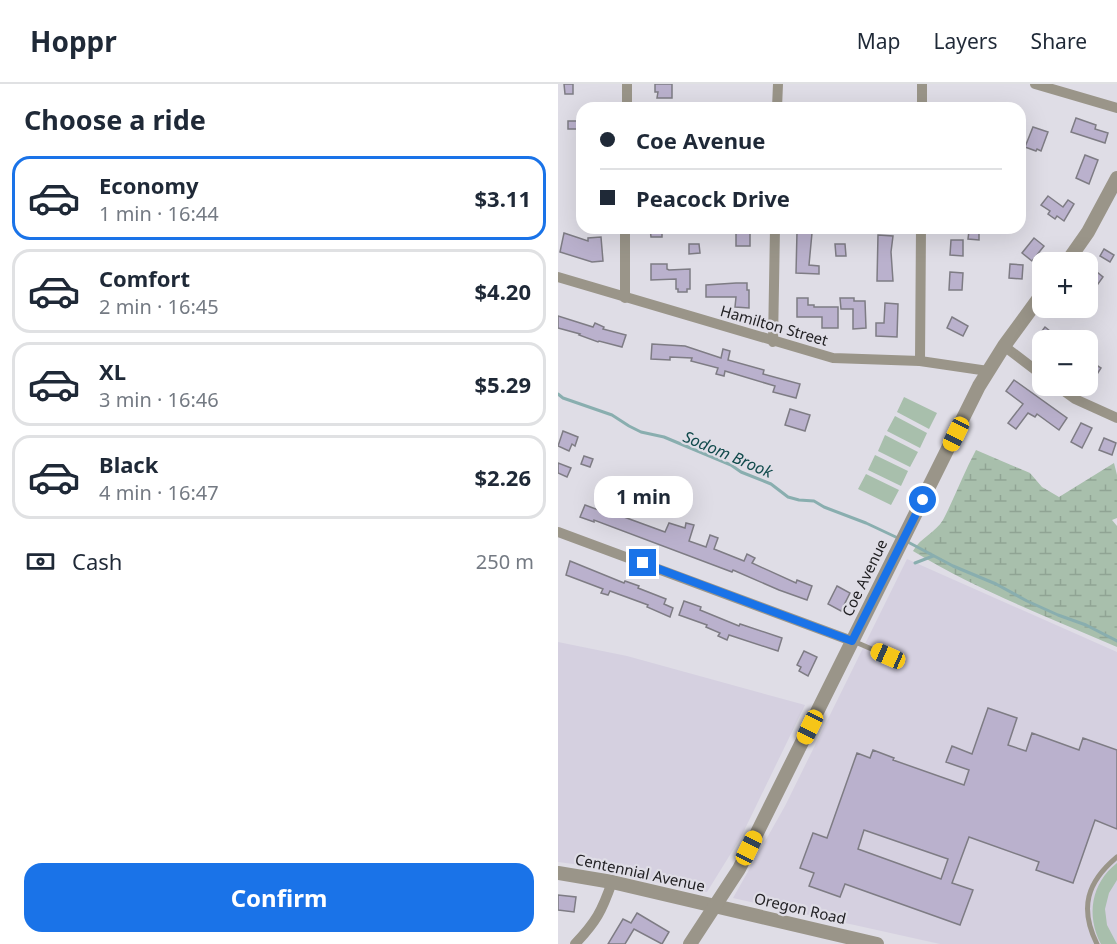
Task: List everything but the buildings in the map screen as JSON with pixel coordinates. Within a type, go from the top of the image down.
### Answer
[{"type":"street","points":[[627,84],[627,102]]},
{"type":"street","points":[[777,102],[778,84]]},
{"type":"street","points":[[922,84],[922,102]]},
{"type":"street","points":[[1035,84],[1117,108]]},
{"type":"street","points":[[1074,252],[1088,232],[1117,178]]},
{"type":"street","points":[[625,234],[625,298]]},
{"type":"street","points":[[773,342],[775,234]]},
{"type":"street","points":[[920,361],[921,234]]},
{"type":"street","name":"Hamilton Street","points":[[558,277],[832,358],[920,361],[988,371]]},
{"type":"street","name":"Coe Avenue","points":[[690,944],[739,869],[988,371],[1032,308]]},
{"type":"street","points":[[1004,346],[1032,367]]},
{"type":"street","points":[[1071,396],[1117,418]]},
{"type":"street","points":[[558,532],[852,641]]},
{"type":"street","name":"Centennial Avenue","points":[[558,873],[612,882],[715,907]]},
{"type":"street","points":[[575,944],[592,927],[603,908],[612,882]]},
{"type":"street","name":"Oregon Road","points":[[715,907],[877,944]]},
{"type":"lane","points":[[852,641],[888,656]]},
{"type":"lane","points":[[1097,944],[1089,925],[1088,896],[1094,880],[1117,857]]},
{"type":"shaded area","points":[[907,559],[1117,652],[1117,944],[940,944],[733,898],[785,806]]},
{"type":"shaded area","points":[[558,642],[627,656],[805,705],[741,837],[707,892],[558,862]]},
{"type":"green space","points":[[904,397],[937,413],[929,429],[897,412]]},
{"type":"green space","points":[[895,416],[927,433],[920,448],[887,431]]},
{"type":"green space","points":[[885,435],[918,452],[910,467],[878,451]]},
{"type":"green space","points":[[976,450],[1030,473],[1042,487],[1059,497],[1114,463],[1117,475],[1117,518],[1112,520],[1117,526],[1117,647],[987,591],[913,551],[943,520]]},
{"type":"green space","points":[[875,455],[908,471],[901,486],[868,470]]},
{"type":"green space","points":[[866,474],[899,490],[891,505],[858,489]]},
{"type":"green space","points":[[1117,863],[1117,880],[1109,893],[1105,909],[1107,925],[1117,944],[1101,944],[1094,922],[1094,900],[1101,880]]},
{"type":"waterway","name":"Sodom Brook","points":[[558,394],[563,398],[612,415],[641,432],[664,437],[731,465],[741,472],[771,484],[788,497],[814,501],[900,539]]},
{"type":"waterway","name":"Sodom Brook","points":[[906,541],[953,566],[1117,641]]},
{"type":"waterway","points":[[915,563],[933,556]]},
{"type":"route","points":[[643,563],[852,641],[923,500]]}]
